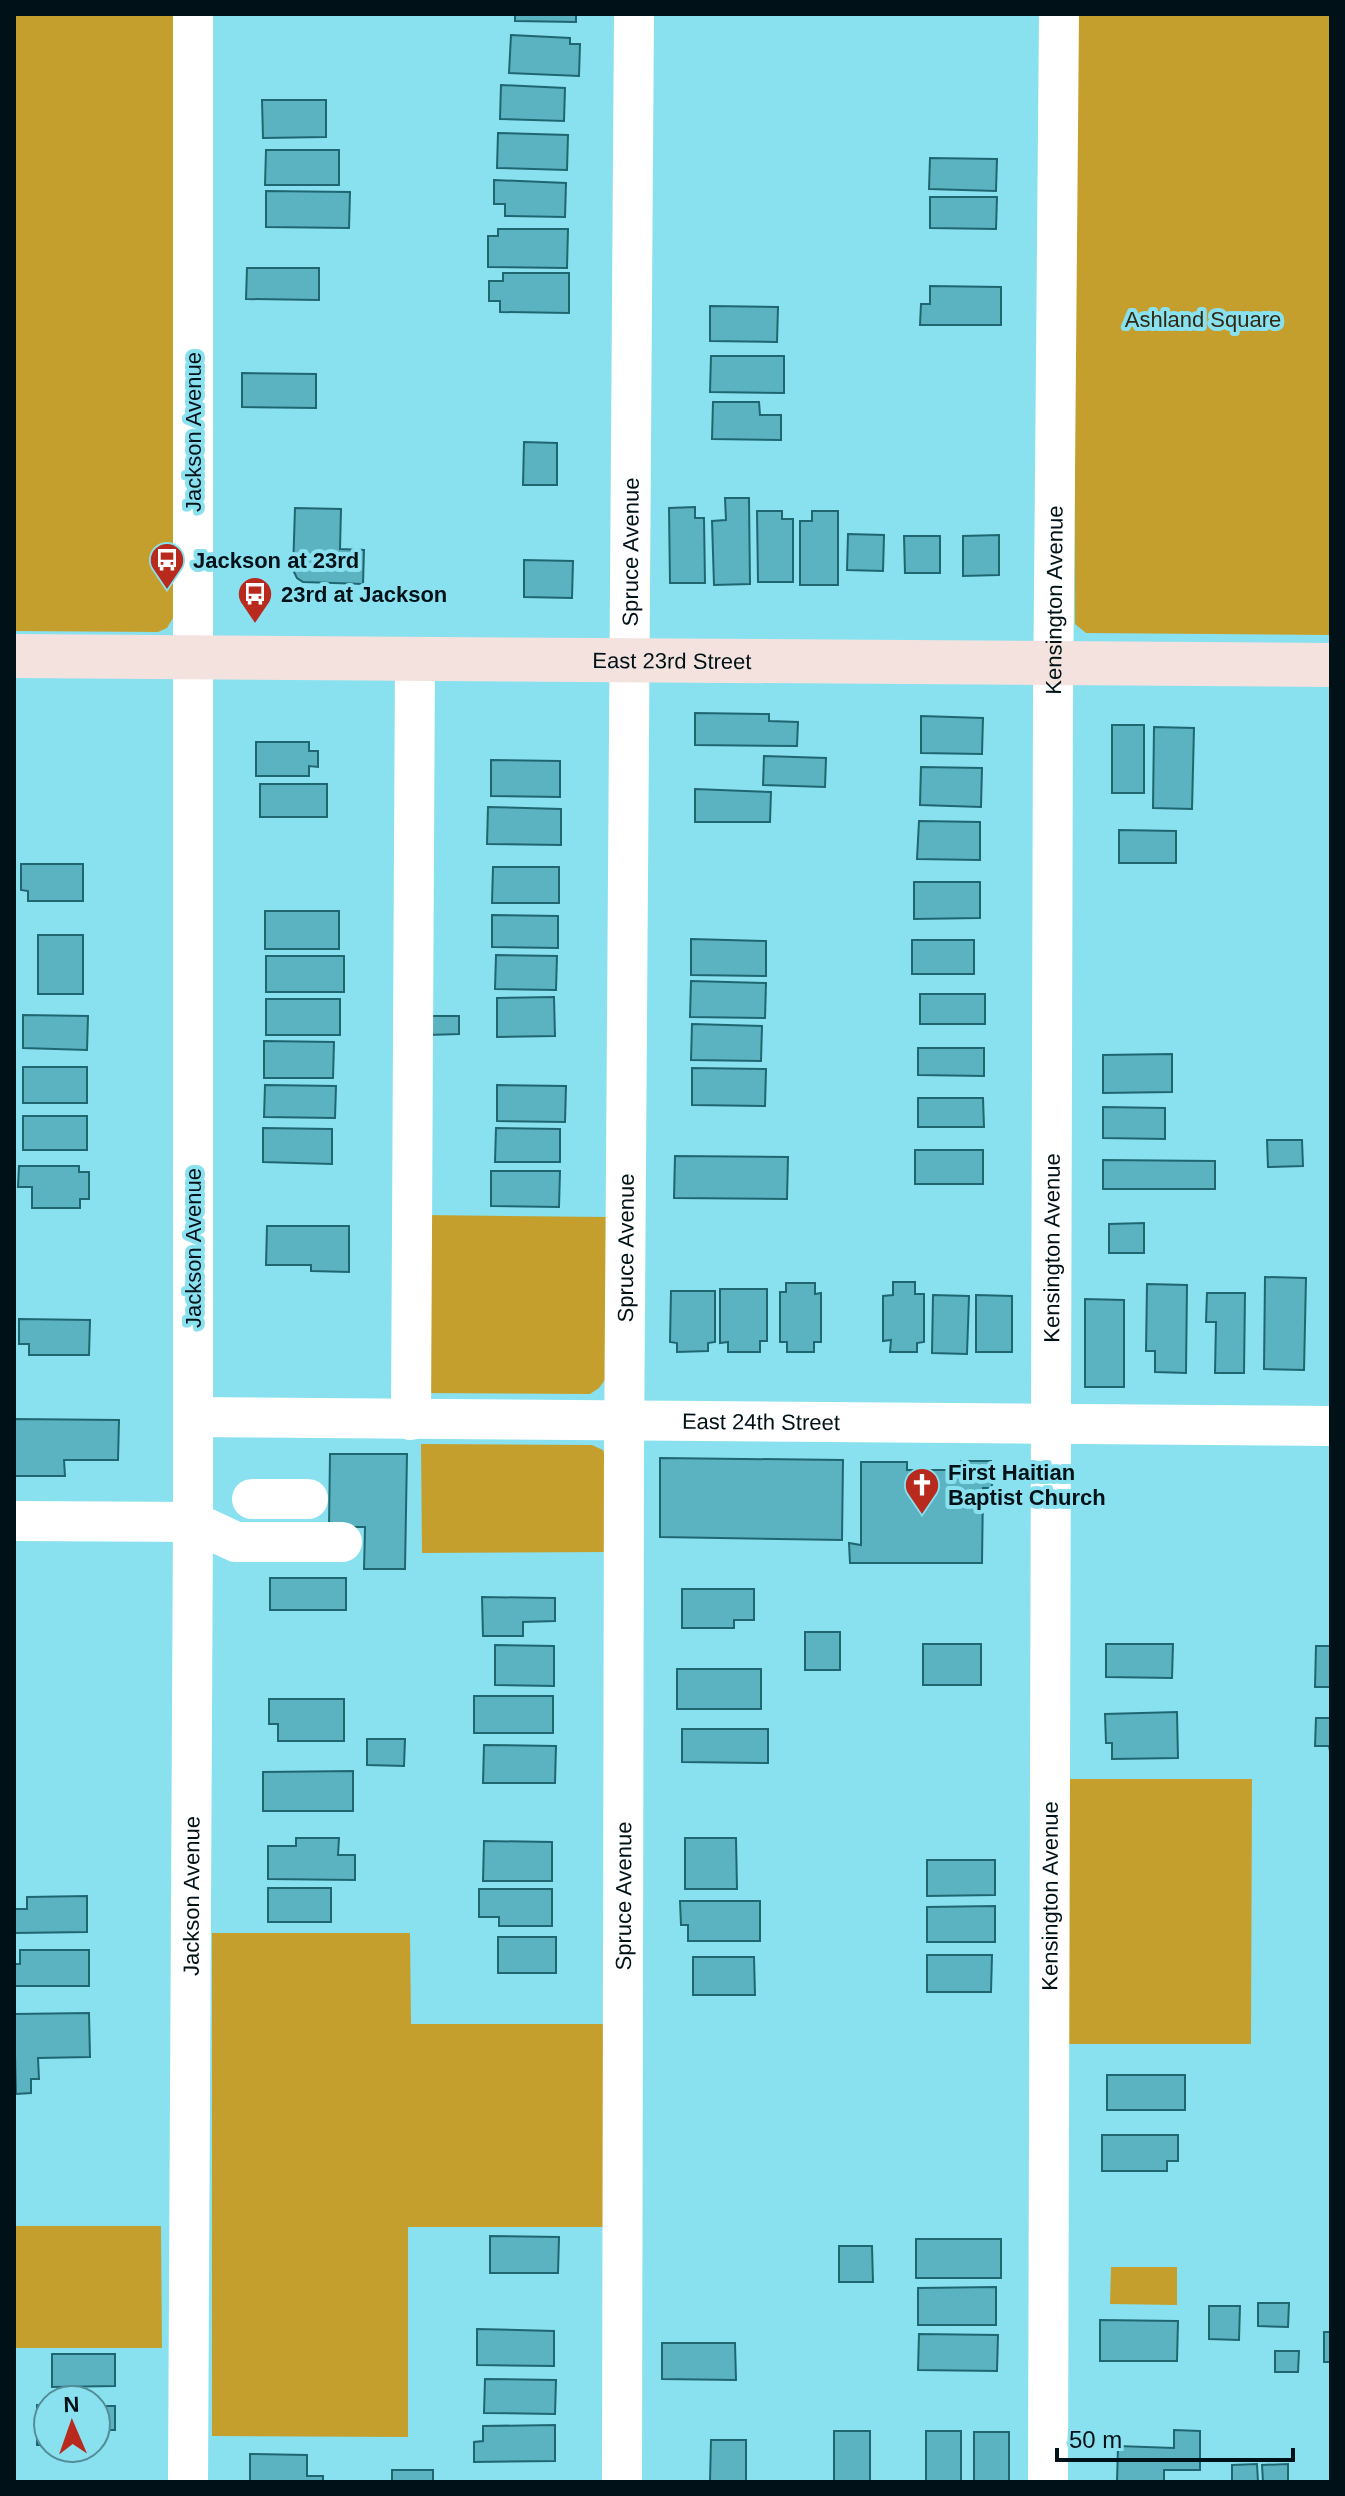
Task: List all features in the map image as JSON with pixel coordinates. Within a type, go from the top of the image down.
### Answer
[{"type":"main road","name":"East 23rd Street","points":[[14,656],[1331,665]]},
{"type":"street","name":"Jackson Avenue","points":[[188,2482],[193,1522],[193,14]]},
{"type":"street","name":"Spruce Avenue","points":[[622,2482],[624,1421],[634,14]]},
{"type":"street","name":"Kensington Avenue","points":[[1048,2482],[1053,663],[1059,14]]},
{"type":"street","points":[[411,1420],[415,659]]},
{"type":"street","name":"East 24th Street","points":[[193,1417],[1331,1426]]},
{"type":"street","points":[[281,1499],[283,1542]]},
{"type":"street","points":[[14,1521],[193,1522],[236,1542],[342,1542]]},
{"type":"green space","points":[[14,14],[176,14],[173,618],[167,628],[158,632],[14,631]]},
{"type":"green space","name":"Ashland Square","points":[[1074,14],[1331,14],[1331,635],[1086,633],[1075,624]]},
{"type":"green space","points":[[422,1215],[608,1217],[605,1380],[599,1388],[590,1394],[419,1393]]},
{"type":"green space","points":[[421,1444],[592,1445],[603,1450],[607,1462],[608,1552],[422,1553]]},
{"type":"green space","points":[[1068,1779],[1252,1779],[1251,2044],[1068,2044]]},
{"type":"green space","points":[[212,1933],[410,1933],[411,2024],[605,2024],[605,2227],[408,2227],[408,2437],[212,2436]]},
{"type":"green space","points":[[14,2226],[161,2226],[162,2348],[14,2348]]},
{"type":"green space","points":[[1111,2267],[1177,2267],[1177,2305],[1110,2304]]},
{"type":"building","points":[[515,14],[576,14],[576,22],[515,21]]},
{"type":"building","points":[[511,35],[570,38],[570,44],[580,44],[579,76],[509,73]]},
{"type":"building","points":[[501,85],[565,88],[564,121],[500,119]]},
{"type":"building","points":[[262,100],[326,100],[326,137],[263,138]]},
{"type":"building","points":[[498,133],[568,135],[567,170],[497,168]]},
{"type":"building","points":[[266,150],[339,150],[339,185],[265,185]]},
{"type":"building","points":[[930,158],[997,159],[996,191],[929,189]]},
{"type":"building","points":[[494,180],[566,183],[565,217],[505,216],[505,204],[494,204]]},
{"type":"building","points":[[266,191],[350,192],[349,228],[266,227]]},
{"type":"building","points":[[930,197],[997,197],[996,229],[930,228]]},
{"type":"building","points":[[498,229],[568,229],[567,268],[488,267],[488,236],[498,236]]},
{"type":"building","points":[[247,268],[319,268],[319,300],[246,299]]},
{"type":"building","points":[[503,273],[569,273],[569,313],[500,312],[500,301],[489,301],[489,281],[503,281]]},
{"type":"building","points":[[930,286],[1001,287],[1001,325],[920,325],[921,304],[930,304]]},
{"type":"building","points":[[710,306],[778,307],[777,342],[710,341]]},
{"type":"building","points":[[711,356],[784,356],[784,393],[710,392]]},
{"type":"building","points":[[242,373],[316,374],[316,408],[242,407]]},
{"type":"building","points":[[713,402],[759,402],[760,415],[781,415],[781,440],[712,439]]},
{"type":"building","points":[[524,442],[557,443],[557,485],[523,485]]},
{"type":"building","points":[[725,498],[749,498],[750,584],[714,585],[712,521],[726,520]]},
{"type":"building","points":[[695,507],[695,518],[704,518],[705,583],[670,583],[669,508]]},
{"type":"building","points":[[295,508],[341,509],[340,549],[364,550],[363,584],[303,582],[297,578],[293,570]]},
{"type":"building","points":[[757,511],[782,511],[782,519],[793,519],[793,582],[758,582]]},
{"type":"building","points":[[812,511],[838,511],[838,585],[800,585],[800,521],[812,521]]},
{"type":"building","points":[[848,534],[884,535],[883,571],[847,570]]},
{"type":"building","points":[[999,535],[999,575],[963,576],[963,536]]},
{"type":"building","points":[[904,536],[940,536],[940,573],[905,573]]},
{"type":"building","points":[[524,560],[573,561],[572,598],[524,597]]},
{"type":"building","points":[[695,713],[769,714],[769,721],[798,722],[797,746],[695,745]]},
{"type":"building","points":[[921,716],[983,718],[982,754],[921,753]]},
{"type":"building","points":[[1112,725],[1144,725],[1144,793],[1112,793]]},
{"type":"building","points":[[1154,727],[1194,728],[1192,809],[1153,808]]},
{"type":"building","points":[[256,742],[309,742],[309,751],[318,751],[318,767],[309,766],[309,776],[256,776]]},
{"type":"building","points":[[764,756],[826,758],[825,787],[763,785]]},
{"type":"building","points":[[491,760],[560,761],[560,797],[491,796]]},
{"type":"building","points":[[921,767],[982,768],[981,807],[920,805]]},
{"type":"building","points":[[260,784],[327,784],[327,817],[260,817]]},
{"type":"building","points":[[695,789],[771,792],[770,822],[695,822]]},
{"type":"building","points":[[488,807],[561,809],[561,845],[487,844]]},
{"type":"building","points":[[919,821],[980,822],[980,860],[917,859]]},
{"type":"building","points":[[1119,830],[1176,831],[1176,863],[1119,863]]},
{"type":"building","points":[[21,864],[83,864],[83,901],[28,901],[28,891],[21,890]]},
{"type":"building","points":[[493,867],[559,867],[559,903],[492,903]]},
{"type":"building","points":[[914,882],[980,882],[980,918],[914,919]]},
{"type":"building","points":[[265,911],[339,911],[339,949],[265,949]]},
{"type":"building","points":[[492,915],[558,916],[558,948],[492,947]]},
{"type":"building","points":[[38,935],[83,935],[83,994],[38,994]]},
{"type":"building","points":[[691,939],[766,941],[766,976],[691,975]]},
{"type":"building","points":[[912,940],[974,940],[974,974],[912,974]]},
{"type":"building","points":[[496,955],[557,956],[556,990],[495,989]]},
{"type":"building","points":[[266,956],[344,956],[344,992],[266,992]]},
{"type":"building","points":[[691,981],[766,983],[765,1018],[690,1017]]},
{"type":"building","points":[[920,994],[985,994],[985,1024],[920,1024]]},
{"type":"building","points":[[554,997],[555,1036],[497,1037],[497,998]]},
{"type":"building","points":[[266,999],[340,999],[340,1035],[266,1035]]},
{"type":"building","points":[[23,1015],[88,1016],[87,1050],[23,1048]]},
{"type":"building","points":[[427,1016],[459,1016],[459,1034],[428,1035]]},
{"type":"building","points":[[692,1024],[762,1026],[761,1061],[691,1060]]},
{"type":"building","points":[[264,1041],[334,1042],[333,1078],[264,1078]]},
{"type":"building","points":[[918,1048],[984,1048],[984,1076],[918,1075]]},
{"type":"building","points":[[1172,1054],[1172,1092],[1103,1093],[1103,1055]]},
{"type":"building","points":[[23,1067],[87,1067],[87,1103],[23,1103]]},
{"type":"building","points":[[692,1068],[766,1069],[765,1106],[692,1105]]},
{"type":"building","points":[[265,1085],[336,1086],[335,1118],[264,1117]]},
{"type":"building","points":[[497,1085],[566,1086],[565,1122],[497,1121]]},
{"type":"building","points":[[918,1098],[983,1098],[984,1127],[918,1127]]},
{"type":"building","points":[[1103,1107],[1165,1108],[1165,1139],[1103,1138]]},
{"type":"building","points":[[23,1116],[87,1116],[87,1150],[23,1150]]},
{"type":"building","points":[[263,1128],[332,1129],[332,1164],[263,1162]]},
{"type":"building","points":[[496,1128],[560,1129],[560,1162],[495,1162]]},
{"type":"building","points":[[1267,1140],[1302,1140],[1303,1166],[1268,1167]]},
{"type":"building","points":[[915,1150],[983,1150],[983,1184],[915,1184]]},
{"type":"building","points":[[675,1156],[788,1157],[787,1199],[674,1198]]},
{"type":"building","points":[[1103,1160],[1215,1161],[1215,1189],[1103,1189]]},
{"type":"building","points":[[19,1166],[79,1166],[79,1172],[89,1172],[89,1199],[80,1199],[80,1208],[32,1208],[32,1187],[18,1187]]},
{"type":"building","points":[[491,1171],[560,1171],[559,1207],[491,1206]]},
{"type":"building","points":[[1144,1223],[1144,1253],[1109,1253],[1109,1224]]},
{"type":"building","points":[[267,1226],[349,1226],[349,1272],[311,1271],[311,1265],[266,1265]]},
{"type":"building","points":[[1265,1277],[1306,1278],[1304,1370],[1264,1369]]},
{"type":"building","points":[[893,1282],[915,1282],[915,1294],[924,1294],[924,1342],[917,1343],[917,1352],[890,1352],[891,1340],[883,1341],[883,1296],[893,1295]]},
{"type":"building","points":[[786,1283],[815,1283],[815,1294],[821,1293],[821,1342],[814,1342],[814,1352],[787,1352],[787,1342],[780,1342],[780,1292],[786,1292]]},
{"type":"building","points":[[1147,1284],[1187,1285],[1186,1373],[1155,1372],[1155,1351],[1146,1351]]},
{"type":"building","points":[[720,1289],[767,1289],[767,1341],[760,1341],[760,1352],[728,1352],[728,1342],[720,1343]]},
{"type":"building","points":[[671,1291],[715,1291],[715,1342],[708,1343],[708,1351],[677,1352],[677,1343],[670,1342]]},
{"type":"building","points":[[1207,1293],[1245,1293],[1244,1373],[1215,1373],[1216,1322],[1206,1322]]},
{"type":"building","points":[[933,1295],[969,1296],[967,1354],[932,1353]]},
{"type":"building","points":[[976,1295],[1012,1296],[1012,1352],[976,1352]]},
{"type":"building","points":[[1085,1299],[1124,1300],[1124,1387],[1085,1387]]},
{"type":"building","points":[[19,1319],[90,1320],[89,1355],[29,1355],[29,1344],[19,1344]]},
{"type":"building","points":[[14,1419],[119,1420],[118,1460],[64,1460],[65,1476],[14,1476]]},
{"type":"building","points":[[330,1454],[407,1454],[405,1569],[364,1569],[365,1527],[329,1527]]},
{"type":"building","points":[[660,1458],[843,1460],[842,1540],[660,1537]]},
{"type":"building","name":"First Haitian Baptist Church","points":[[961,1461],[991,1461],[992,1488],[983,1488],[982,1563],[850,1563],[849,1543],[861,1545],[861,1462],[907,1462],[907,1470],[960,1470]]},
{"type":"building","points":[[270,1578],[346,1578],[346,1610],[270,1610]]},
{"type":"building","points":[[682,1589],[754,1589],[754,1620],[734,1620],[734,1628],[682,1628]]},
{"type":"building","points":[[482,1597],[555,1598],[555,1621],[523,1622],[523,1636],[483,1636]]},
{"type":"building","points":[[805,1632],[840,1632],[840,1670],[805,1670]]},
{"type":"building","points":[[923,1644],[981,1644],[981,1685],[923,1685]]},
{"type":"building","points":[[1106,1644],[1173,1644],[1172,1678],[1106,1677]]},
{"type":"building","points":[[495,1645],[554,1646],[554,1686],[495,1685]]},
{"type":"building","points":[[1316,1646],[1331,1646],[1331,1687],[1315,1687]]},
{"type":"building","points":[[677,1669],[761,1669],[761,1709],[677,1709]]},
{"type":"building","points":[[474,1696],[553,1696],[553,1733],[474,1733]]},
{"type":"building","points":[[269,1699],[344,1699],[344,1741],[278,1741],[278,1724],[269,1724]]},
{"type":"building","points":[[1177,1712],[1178,1758],[1112,1759],[1112,1743],[1106,1743],[1105,1714]]},
{"type":"building","points":[[1316,1718],[1331,1718],[1331,1756],[1329,1746],[1315,1746]]},
{"type":"building","points":[[682,1729],[768,1729],[768,1763],[682,1762]]},
{"type":"building","points":[[367,1739],[405,1739],[404,1766],[367,1765]]},
{"type":"building","points":[[484,1745],[556,1746],[555,1783],[483,1783]]},
{"type":"building","points":[[353,1771],[353,1811],[263,1811],[263,1772]]},
{"type":"building","points":[[296,1838],[339,1838],[338,1855],[355,1855],[355,1880],[268,1879],[268,1846],[296,1846]]},
{"type":"building","points":[[685,1838],[736,1838],[737,1889],[685,1889]]},
{"type":"building","points":[[484,1841],[552,1842],[552,1881],[483,1881]]},
{"type":"building","points":[[927,1860],[995,1860],[995,1895],[927,1896]]},
{"type":"building","points":[[268,1888],[331,1888],[331,1922],[268,1922]]},
{"type":"building","points":[[479,1889],[552,1889],[552,1926],[499,1926],[499,1917],[479,1917]]},
{"type":"building","points":[[87,1896],[87,1932],[15,1933],[14,1909],[27,1909],[27,1897]]},
{"type":"building","points":[[680,1901],[760,1901],[760,1941],[688,1941],[688,1925],[681,1925]]},
{"type":"building","points":[[995,1906],[995,1942],[927,1942],[927,1907]]},
{"type":"building","points":[[498,1937],[556,1937],[556,1973],[498,1973]]},
{"type":"building","points":[[20,1950],[89,1950],[89,1986],[14,1986],[14,1964],[20,1964]]},
{"type":"building","points":[[927,1955],[992,1955],[991,1992],[927,1992]]},
{"type":"building","points":[[693,1957],[754,1957],[755,1995],[693,1995]]},
{"type":"building","points":[[89,2013],[90,2057],[38,2058],[39,2079],[31,2079],[31,2093],[16,2094],[14,2014]]},
{"type":"building","points":[[1107,2075],[1185,2075],[1185,2110],[1107,2110]]},
{"type":"building","points":[[1102,2135],[1178,2135],[1178,2161],[1167,2161],[1167,2171],[1102,2171]]},
{"type":"building","points":[[490,2236],[559,2237],[558,2273],[490,2273]]},
{"type":"building","points":[[916,2239],[1001,2239],[1001,2278],[916,2278]]},
{"type":"building","points":[[839,2246],[872,2246],[873,2282],[839,2282]]},
{"type":"building","points":[[996,2287],[996,2325],[918,2325],[918,2288]]},
{"type":"building","points":[[1258,2303],[1289,2303],[1288,2327],[1258,2326]]},
{"type":"building","points":[[1209,2306],[1240,2306],[1239,2340],[1209,2339]]},
{"type":"building","points":[[1100,2320],[1178,2321],[1177,2361],[1100,2361]]},
{"type":"building","points":[[477,2329],[554,2331],[554,2366],[477,2365]]},
{"type":"building","points":[[1324,2332],[1331,2332],[1331,2362],[1324,2362]]},
{"type":"building","points":[[919,2334],[998,2335],[997,2371],[918,2370]]},
{"type":"building","points":[[662,2343],[735,2343],[736,2380],[662,2379]]},
{"type":"building","points":[[1275,2351],[1299,2351],[1298,2372],[1275,2372]]},
{"type":"building","points":[[52,2354],[115,2354],[115,2386],[52,2384]]},
{"type":"building","points":[[485,2379],[556,2380],[555,2414],[484,2413]]},
{"type":"building","points":[[112,2406],[115,2406],[115,2430],[112,2430]]},
{"type":"building","points":[[555,2425],[555,2461],[474,2462],[474,2442],[483,2441],[483,2426]]},
{"type":"building","points":[[1174,2430],[1200,2431],[1200,2470],[1164,2470],[1164,2482],[1117,2482],[1118,2446],[1174,2448]]},
{"type":"building","points":[[834,2431],[870,2431],[870,2482],[834,2482]]},
{"type":"building","points":[[926,2431],[961,2431],[961,2482],[926,2482]]},
{"type":"building","points":[[974,2432],[1009,2432],[1009,2482],[974,2482]]},
{"type":"building","points":[[711,2440],[746,2440],[746,2482],[710,2482]]},
{"type":"building","points":[[250,2454],[307,2455],[307,2476],[323,2476],[323,2482],[250,2482]]},
{"type":"building","points":[[1257,2464],[1258,2482],[1232,2482],[1232,2465]]},
{"type":"building","points":[[1288,2464],[1288,2482],[1263,2482],[1262,2465]]},
{"type":"building","points":[[392,2470],[433,2470],[433,2482],[392,2482]]},
{"type":"place","name":"Jackson at 23rd","points":[[167,591]]},
{"type":"place","name":"23rd at Jackson","points":[[255,625]]},
{"type":"place","name":"First Haitian Baptist Church","points":[[922,1516]]}]
